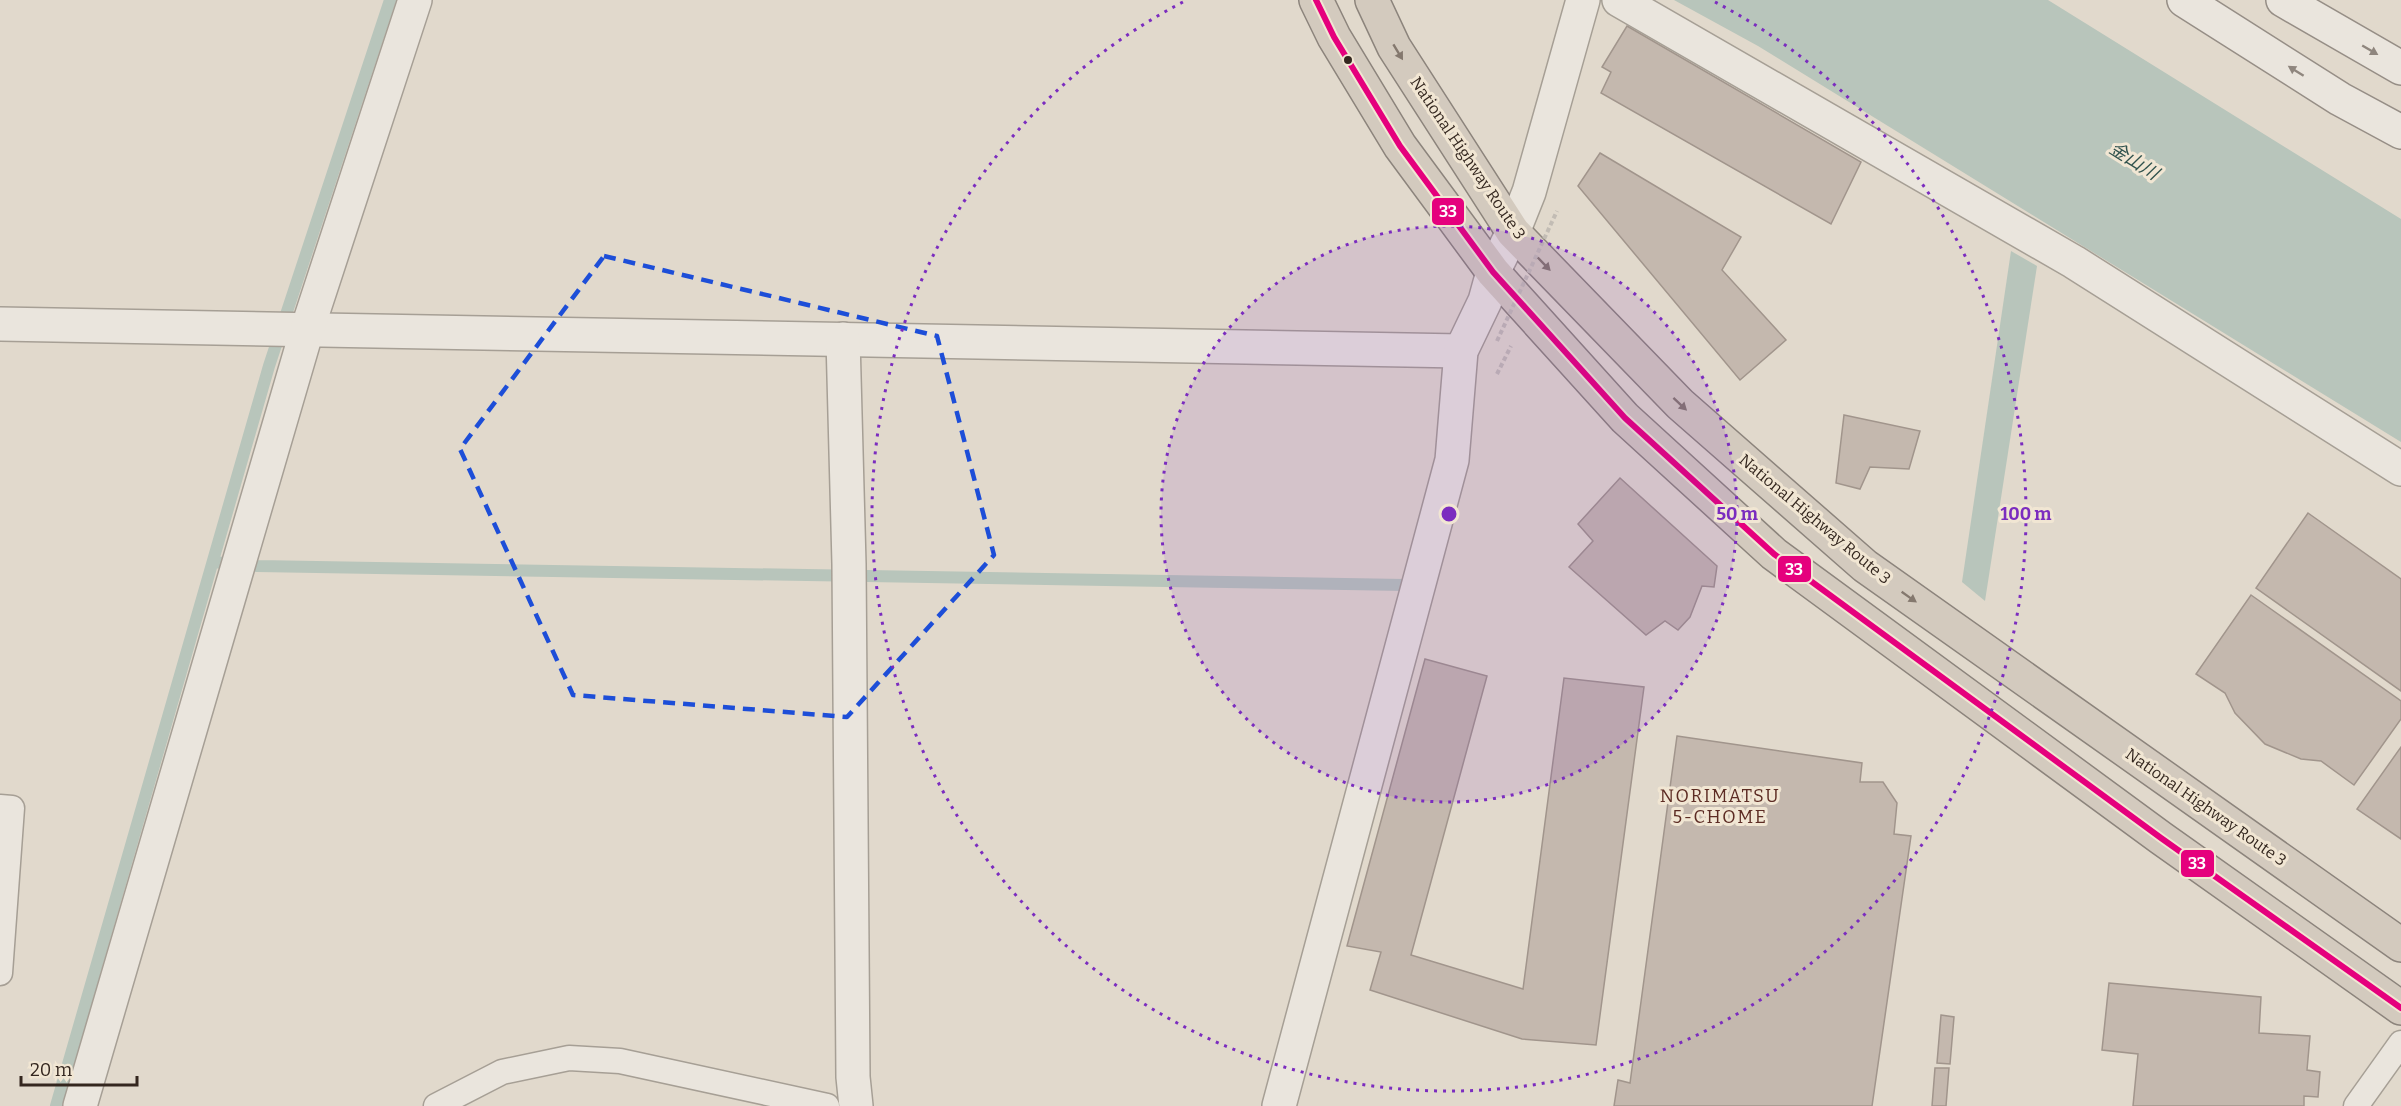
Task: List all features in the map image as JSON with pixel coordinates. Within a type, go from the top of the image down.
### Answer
[{"type":"highway","points":[[1316,0],[1334,37],[1400,146],[1493,272],[1626,418],[1774,554],[2161,838],[2401,1008]]},
{"type":"highway","name":"National Highway Route 3","points":[[1372,0],[1394,47],[1513,232],[1680,404],[1865,566],[2401,945]]},
{"type":"street","points":[[80,1106],[307,330],[415,0]]},
{"type":"street","points":[[1279,1106],[1452,460],[1461,351],[1485,301],[1493,272],[1513,232],[1529,192],[1583,0]]},
{"type":"street","points":[[1619,0],[2074,262],[2401,469]]},
{"type":"street","points":[[2184,0],[2340,99],[2401,132]]},
{"type":"street","points":[[2283,0],[2401,68]]},
{"type":"street","points":[[2340,99],[2401,144]]},
{"type":"street","points":[[0,324],[1461,351]]},
{"type":"street","points":[[843,339],[849,577],[853,1077],[856,1106]]},
{"type":"lane","points":[[0,807],[12,808],[0,973]]},
{"type":"lane","points":[[2356,1106],[2401,1043]]},
{"type":"lane","points":[[436,1106],[502,1072],[569,1058],[620,1061],[827,1106]]},
{"type":"path","points":[[1497,341],[1557,211]]},
{"type":"highlighted area","points":[[604,256],[937,336],[994,555],[847,717],[573,695],[460,449]]},
{"type":"water","name":"金山川","points":[[1674,0],[2048,0],[2401,219],[2401,442],[1758,46]]},
{"type":"water","points":[[2011,251],[2037,266],[1985,601],[1962,582]]},
{"type":"building","points":[[1627,26],[1861,162],[1831,224],[1601,93],[1611,72],[1602,67]]},
{"type":"building","points":[[1600,153],[1741,237],[1722,270],[1786,340],[1740,380],[1578,186]]},
{"type":"building","points":[[1844,415],[1920,431],[1909,469],[1870,467],[1860,489],[1836,483]]},
{"type":"building","points":[[1620,478],[1717,566],[1714,587],[1702,586],[1690,617],[1678,630],[1665,621],[1646,635],[1569,567],[1593,541],[1578,524]]},
{"type":"building","points":[[2308,513],[2401,579],[2401,691],[2256,588]]},
{"type":"building","points":[[2251,595],[2401,701],[2401,719],[2354,785],[2321,761],[2301,759],[2265,744],[2235,713],[2225,693],[2196,674]]},
{"type":"building","points":[[1425,659],[1487,676],[1411,955],[1523,989],[1564,678],[1644,687],[1596,1045],[1522,1039],[1370,990],[1381,952],[1347,946]]},
{"type":"building","points":[[1677,736],[1862,763],[1860,782],[1883,782],[1897,803],[1894,834],[1911,836],[1872,1106],[1614,1106],[1618,1080],[1630,1083]]},
{"type":"building","points":[[2401,747],[2401,839],[2357,809]]},
{"type":"building","points":[[2109,983],[2261,997],[2259,1033],[2310,1036],[2307,1070],[2320,1072],[2318,1097],[2304,1096],[2304,1106],[2133,1106],[2138,1054],[2102,1050]]},
{"type":"building","points":[[1941,1015],[1954,1017],[1950,1064],[1937,1063]]},
{"type":"building","points":[[1935,1068],[1949,1068],[1946,1106],[1932,1106]]},
{"type":"waterway","points":[[56,1106],[269,366],[390,0]]},
{"type":"waterway","points":[[213,562],[257,566],[1405,585]]},
{"type":"transit line","name":"33","points":[[1316,0],[1334,37],[1400,146],[1493,272],[1625,418],[1774,554],[2161,838],[2401,1008]]},
{"type":"district","name":"NORIMATSU 5-CHOME","points":[[1720,806]]}]
